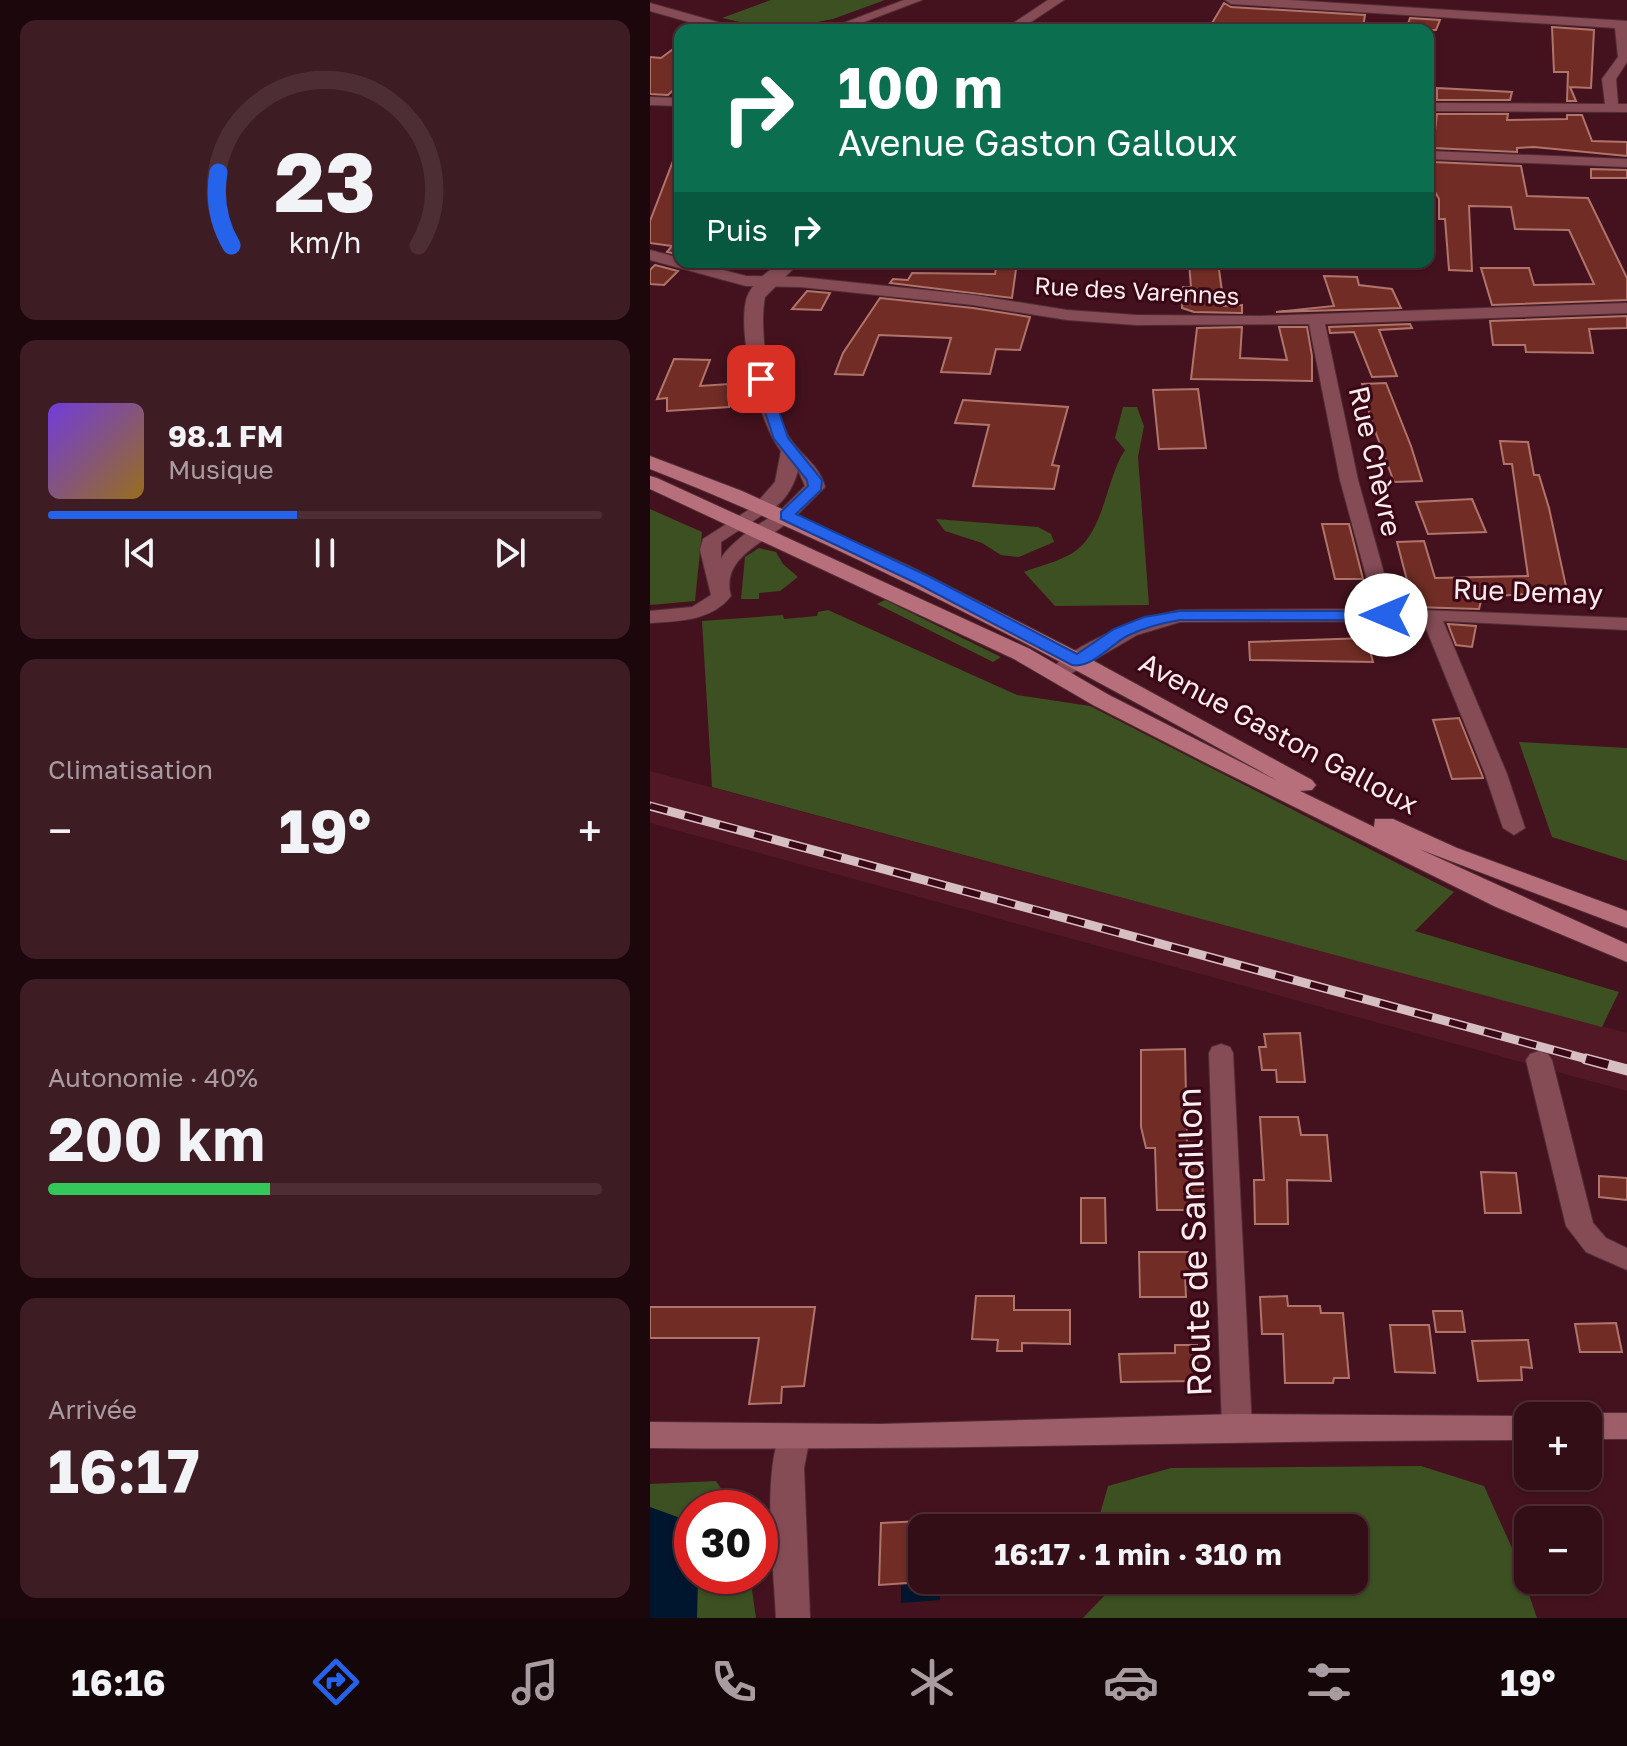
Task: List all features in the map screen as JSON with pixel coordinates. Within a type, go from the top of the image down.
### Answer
[{"type":"main road","name":"Avenue Gaston Galloux","points":[[650,462],[786,515],[924,581],[1068,667],[1101,700],[1391,845]]},
{"type":"main road","name":"Avenue Gaston Galloux","points":[[650,482],[1068,667],[1338,803],[1448,853],[1627,920]]},
{"type":"main road","points":[[1391,845],[1627,939]]},
{"type":"main road","points":[[1391,845],[1627,954]]},
{"type":"main road","points":[[1602,1426],[1627,1426]]},
{"type":"main road","points":[[650,1435],[794,1437],[1237,1427],[1514,1427]]},
{"type":"street","points":[[848,24],[916,0]]},
{"type":"street","points":[[1019,24],[1057,0]]},
{"type":"street","points":[[1231,0],[1624,25],[1624,57],[1609,79],[1612,108]]},
{"type":"street","points":[[650,7],[710,24]]},
{"type":"street","points":[[650,101],[674,102]]},
{"type":"street","points":[[1434,107],[1627,108]]},
{"type":"street","points":[[1434,155],[1627,163]]},
{"type":"street","name":"Rue des Varennes","points":[[650,255],[674,262]]},
{"type":"street","name":"Rue des Varennes","points":[[698,268],[746,281],[800,282],[973,300],[1067,315],[1136,320],[1627,308]]},
{"type":"street","points":[[720,583],[733,552],[786,515],[815,487],[808,471],[790,452],[772,420],[762,386],[755,299],[767,282],[784,268]]},
{"type":"street","name":"Rue Chèvre","points":[[1316,318],[1349,480],[1386,615]]},
{"type":"street","points":[[650,617],[708,608],[721,596],[709,550],[712,539],[776,496],[790,475],[790,452]]},
{"type":"street","points":[[1430,615],[1496,774],[1514,828]]},
{"type":"street","name":"Rue Demay","points":[[1068,667],[1120,633],[1150,620],[1180,616],[1430,615],[1627,624]]},
{"type":"street","name":"Route de Sandillon","points":[[1221,1053],[1237,1427]]},
{"type":"street","points":[[1539,1060],[1580,1226],[1596,1245],[1627,1260]]},
{"type":"street","points":[[793,1618],[788,1468],[794,1437]]},
{"type":"shaded area","points":[[650,771],[1627,1033],[1627,1091],[650,823]]},
{"type":"green space","points":[[771,0],[885,0],[833,19],[807,24],[749,24],[722,18]]},
{"type":"green space","points":[[1123,407],[1137,407],[1144,426],[1138,457],[1149,605],[1055,606],[1024,572],[1071,554],[1091,534],[1125,450],[1115,438]]},
{"type":"green space","points":[[650,509],[702,532],[695,601],[650,605]]},
{"type":"green space","points":[[936,519],[1038,527],[1051,534],[1054,542],[1019,557],[1001,555],[982,543],[945,531]]},
{"type":"green space","points":[[759,548],[776,552],[783,564],[798,577],[780,591],[759,593],[759,599],[741,599],[745,557]]},
{"type":"green space","points":[[885,600],[1001,657],[993,662],[877,604]]},
{"type":"green space","points":[[828,610],[1017,695],[1090,706],[1454,892],[1415,931],[1619,992],[1602,1027],[712,787],[702,621],[783,615],[784,619],[817,616],[818,612]]},
{"type":"green space","points":[[1519,742],[1627,748],[1627,861],[1552,837]]},
{"type":"green space","points":[[1421,1466],[1484,1486],[1514,1553],[1514,1594],[1529,1594],[1537,1618],[1083,1618],[1104,1594],[1368,1594],[1368,1514],[1100,1514],[1108,1486],[1171,1468]]},
{"type":"green space","points":[[716,1481],[722,1490],[674,1490],[674,1594],[753,1594],[756,1618],[650,1618],[650,1484]]},
{"type":"water","points":[[650,1507],[674,1516],[674,1594],[698,1594],[697,1618],[650,1618]]},
{"type":"water","points":[[908,1584],[908,1594],[940,1594],[940,1600],[901,1603],[901,1585]]},
{"type":"building","points":[[1224,3],[1231,7],[1365,15],[1364,24],[1212,24]]},
{"type":"building","points":[[1410,18],[1440,20],[1436,30],[1434,24],[1408,24]]},
{"type":"building","points":[[1552,27],[1594,30],[1591,88],[1570,87],[1576,101],[1567,101],[1568,72],[1554,72]]},
{"type":"building","points":[[674,48],[674,90],[668,95],[650,94],[650,57],[661,58]]},
{"type":"building","points":[[1437,88],[1512,92],[1510,100],[1437,100]]},
{"type":"building","points":[[1437,114],[1508,114],[1507,120],[1567,119],[1567,115],[1582,115],[1592,141],[1627,142],[1627,156],[1534,147],[1517,148],[1517,152],[1434,148]]},
{"type":"building","points":[[674,158],[674,254],[667,252],[672,246],[650,243],[650,221]]},
{"type":"building","points":[[1434,162],[1521,166],[1527,196],[1588,198],[1627,278],[1627,300],[1492,305],[1481,268],[1529,268],[1534,285],[1594,284],[1569,230],[1515,229],[1511,207],[1469,206],[1472,271],[1449,270],[1445,219],[1439,219],[1439,199],[1434,190]]},
{"type":"building","points":[[1591,169],[1627,170],[1627,178],[1591,178]]},
{"type":"building","points":[[655,265],[678,271],[664,285],[650,284],[650,270]]},
{"type":"building","points":[[996,268],[1016,268],[1012,298],[890,283],[893,279],[908,280],[912,273],[995,274]]},
{"type":"building","points":[[1189,268],[1219,268],[1224,306],[1242,305],[1242,313],[1194,312],[1182,308],[1183,287],[1191,287]]},
{"type":"building","points":[[1324,276],[1357,277],[1359,285],[1392,289],[1401,308],[1276,312],[1334,306]]},
{"type":"building","points":[[807,291],[830,293],[821,310],[792,309]]},
{"type":"building","points":[[880,298],[1030,317],[1020,350],[996,349],[990,374],[941,372],[951,338],[879,335],[863,375],[835,374],[843,353]]},
{"type":"building","points":[[1627,316],[1627,328],[1589,329],[1593,353],[1526,352],[1525,345],[1493,345],[1490,321]]},
{"type":"building","points":[[1410,324],[1412,328],[1379,330],[1397,376],[1372,377],[1354,332],[1330,333],[1329,327]]},
{"type":"building","points":[[1242,327],[1240,358],[1287,360],[1279,327],[1307,327],[1312,381],[1191,379],[1197,328]]},
{"type":"building","points":[[674,359],[710,360],[700,386],[729,384],[729,407],[667,411],[667,398],[657,399]]},
{"type":"building","points":[[1386,383],[1422,481],[1394,482],[1371,420],[1362,384]]},
{"type":"building","points":[[1198,389],[1206,448],[1159,449],[1153,390]]},
{"type":"building","points":[[963,400],[1068,407],[1052,465],[1059,466],[1054,489],[973,486],[989,425],[955,423]]},
{"type":"building","points":[[1500,441],[1528,442],[1534,475],[1539,475],[1549,508],[1567,591],[1482,597],[1479,609],[1414,607],[1397,542],[1424,541],[1435,578],[1528,576],[1512,464],[1504,464]]},
{"type":"building","points":[[1472,499],[1486,532],[1428,534],[1416,502]]},
{"type":"building","points":[[1322,524],[1349,524],[1363,579],[1335,579]]},
{"type":"building","points":[[1448,624],[1476,626],[1472,647],[1456,645]]},
{"type":"building","points":[[1367,638],[1373,662],[1250,660],[1249,642]]},
{"type":"building","points":[[1459,718],[1483,778],[1452,779],[1433,720]]},
{"type":"building","points":[[1300,1033],[1305,1082],[1277,1082],[1276,1070],[1262,1070],[1259,1047],[1266,1047],[1264,1034]]},
{"type":"building","points":[[1185,1049],[1187,1142],[1202,1142],[1203,1210],[1157,1210],[1155,1148],[1146,1148],[1141,1127],[1141,1050]]},
{"type":"building","points":[[1260,1117],[1298,1117],[1301,1135],[1327,1135],[1331,1181],[1287,1180],[1288,1224],[1255,1224],[1254,1180],[1264,1180]]},
{"type":"building","points":[[1481,1172],[1516,1173],[1521,1213],[1485,1213]]},
{"type":"building","points":[[1599,1176],[1627,1178],[1627,1200],[1599,1197]]},
{"type":"building","points":[[1081,1198],[1105,1198],[1106,1243],[1081,1243]]},
{"type":"building","points":[[1139,1252],[1191,1252],[1193,1274],[1185,1274],[1186,1297],[1140,1297]]},
{"type":"building","points":[[976,1296],[1014,1296],[1014,1310],[1070,1310],[1070,1344],[1022,1343],[1022,1351],[997,1351],[998,1340],[972,1339]]},
{"type":"building","points":[[1287,1296],[1288,1306],[1320,1306],[1321,1313],[1343,1313],[1349,1378],[1334,1378],[1333,1383],[1285,1383],[1283,1334],[1262,1334],[1260,1297]]},
{"type":"building","points":[[650,1307],[815,1307],[804,1386],[782,1387],[781,1403],[749,1404],[759,1338],[650,1338]]},
{"type":"building","points":[[1433,1311],[1462,1311],[1465,1332],[1436,1332]]},
{"type":"building","points":[[1616,1323],[1622,1352],[1580,1352],[1575,1324]]},
{"type":"building","points":[[1390,1325],[1429,1325],[1435,1373],[1395,1372]]},
{"type":"building","points":[[1528,1340],[1532,1368],[1521,1367],[1522,1380],[1478,1381],[1472,1341]]},
{"type":"building","points":[[1175,1345],[1197,1345],[1198,1381],[1121,1382],[1119,1354],[1175,1353]]},
{"type":"building","points":[[908,1522],[908,1583],[879,1585],[881,1523]]},
{"type":"railway","points":[[650,806],[1594,1061]]},
{"type":"railway","points":[[1586,1059],[1627,1070]]},
{"type":"route","points":[[761,379],[772,420],[781,439],[814,480],[815,487],[786,515],[994,616],[1078,661],[1105,641],[1150,620],[1180,616],[1386,615]]}]
